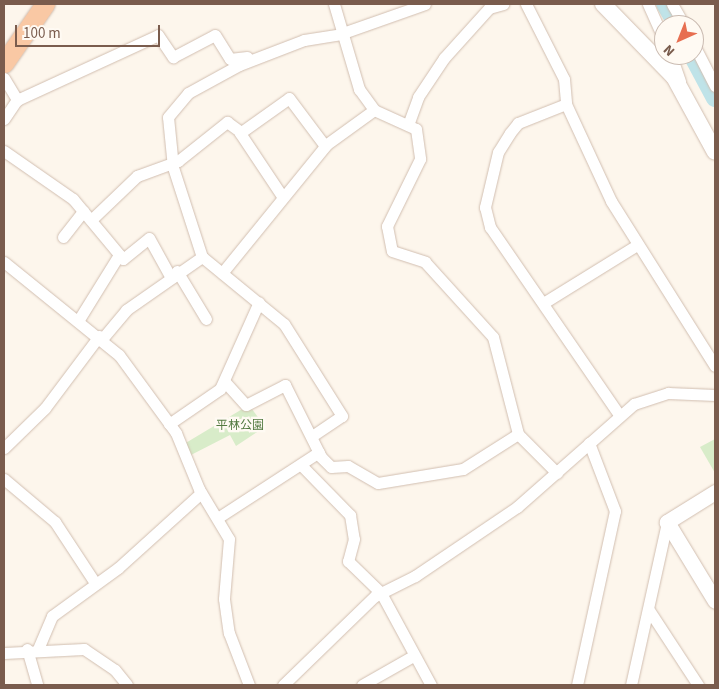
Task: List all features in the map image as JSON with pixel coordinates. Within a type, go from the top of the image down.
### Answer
[{"type":"highway","points":[[4,62],[45,4]]},
{"type":"main road","points":[[603,4],[642,41],[685,94],[715,152]]},
{"type":"street","points":[[334,4],[340,34],[359,89],[374,110],[416,129],[420,159],[387,226],[392,251],[425,262],[493,338],[518,434],[557,473]]},
{"type":"street","points":[[312,436],[342,416],[284,324],[202,256],[172,162],[167,124],[176,104],[198,86],[304,40],[340,34],[424,4]]},
{"type":"street","points":[[477,4],[489,8]]},
{"type":"street","points":[[408,125],[418,97],[439,66],[489,8],[503,4]]},
{"type":"street","points":[[526,4],[564,79],[566,104],[637,244],[715,366]]},
{"type":"street","points":[[648,4],[654,18]]},
{"type":"street","points":[[672,4],[678,15]]},
{"type":"street","points":[[4,119],[17,100],[158,35],[172,57],[215,35],[233,59],[274,52]]},
{"type":"street","points":[[675,65],[685,94]]},
{"type":"street","points":[[704,65],[715,86]]},
{"type":"street","points":[[4,78],[17,100]]},
{"type":"street","points":[[241,132],[289,98],[325,146]]},
{"type":"street","points":[[566,104],[518,123],[498,152],[486,196],[490,227],[545,302],[619,415]]},
{"type":"street","points":[[222,272],[282,196],[325,146],[374,110]]},
{"type":"street","points":[[91,220],[137,176],[172,162],[227,122],[241,132],[282,196]]},
{"type":"street","points":[[4,151],[59,186],[91,220],[123,259],[150,238],[206,319]]},
{"type":"street","points":[[63,237],[83,211]]},
{"type":"street","points":[[545,302],[637,244]]},
{"type":"street","points":[[78,321],[119,255]]},
{"type":"street","points":[[4,448],[45,408],[101,337],[126,310],[174,274],[202,256]]},
{"type":"street","points":[[4,262],[101,337],[119,355],[169,424],[201,492],[219,517],[229,539],[224,568],[229,633],[249,685]]},
{"type":"street","points":[[169,424],[210,397],[224,382],[259,302]]},
{"type":"street","points":[[224,382],[246,405],[285,385],[319,452],[331,467],[348,466],[378,483],[463,469],[518,434]]},
{"type":"street","points":[[283,685],[381,593],[464,543],[557,473],[619,415],[656,395],[715,395]]},
{"type":"street","points":[[577,685],[615,511],[589,442]]},
{"type":"street","points":[[219,517],[302,466],[319,452]]},
{"type":"street","points":[[302,466],[345,508],[354,526],[348,561],[381,593],[413,656],[431,685]]},
{"type":"street","points":[[4,479],[55,522],[95,583]]},
{"type":"street","points":[[37,685],[32,649],[52,616],[95,583],[201,492]]},
{"type":"street","points":[[633,683],[667,522],[715,493]]},
{"type":"street","points":[[667,522],[715,601]]},
{"type":"street","points":[[649,610],[698,685]]},
{"type":"street","points":[[4,653],[32,649],[84,648],[115,670],[127,685]]},
{"type":"street","points":[[362,685],[413,656]]},
{"type":"green space","name":"平林公園","points":[[249,405],[260,420],[256,424],[260,430],[236,446],[230,435],[189,456],[184,444]]},
{"type":"green space","points":[[715,439],[715,473],[700,447]]},
{"type":"waterway","points":[[665,4],[671,15]]},
{"type":"waterway","points":[[697,65],[715,98]]}]
